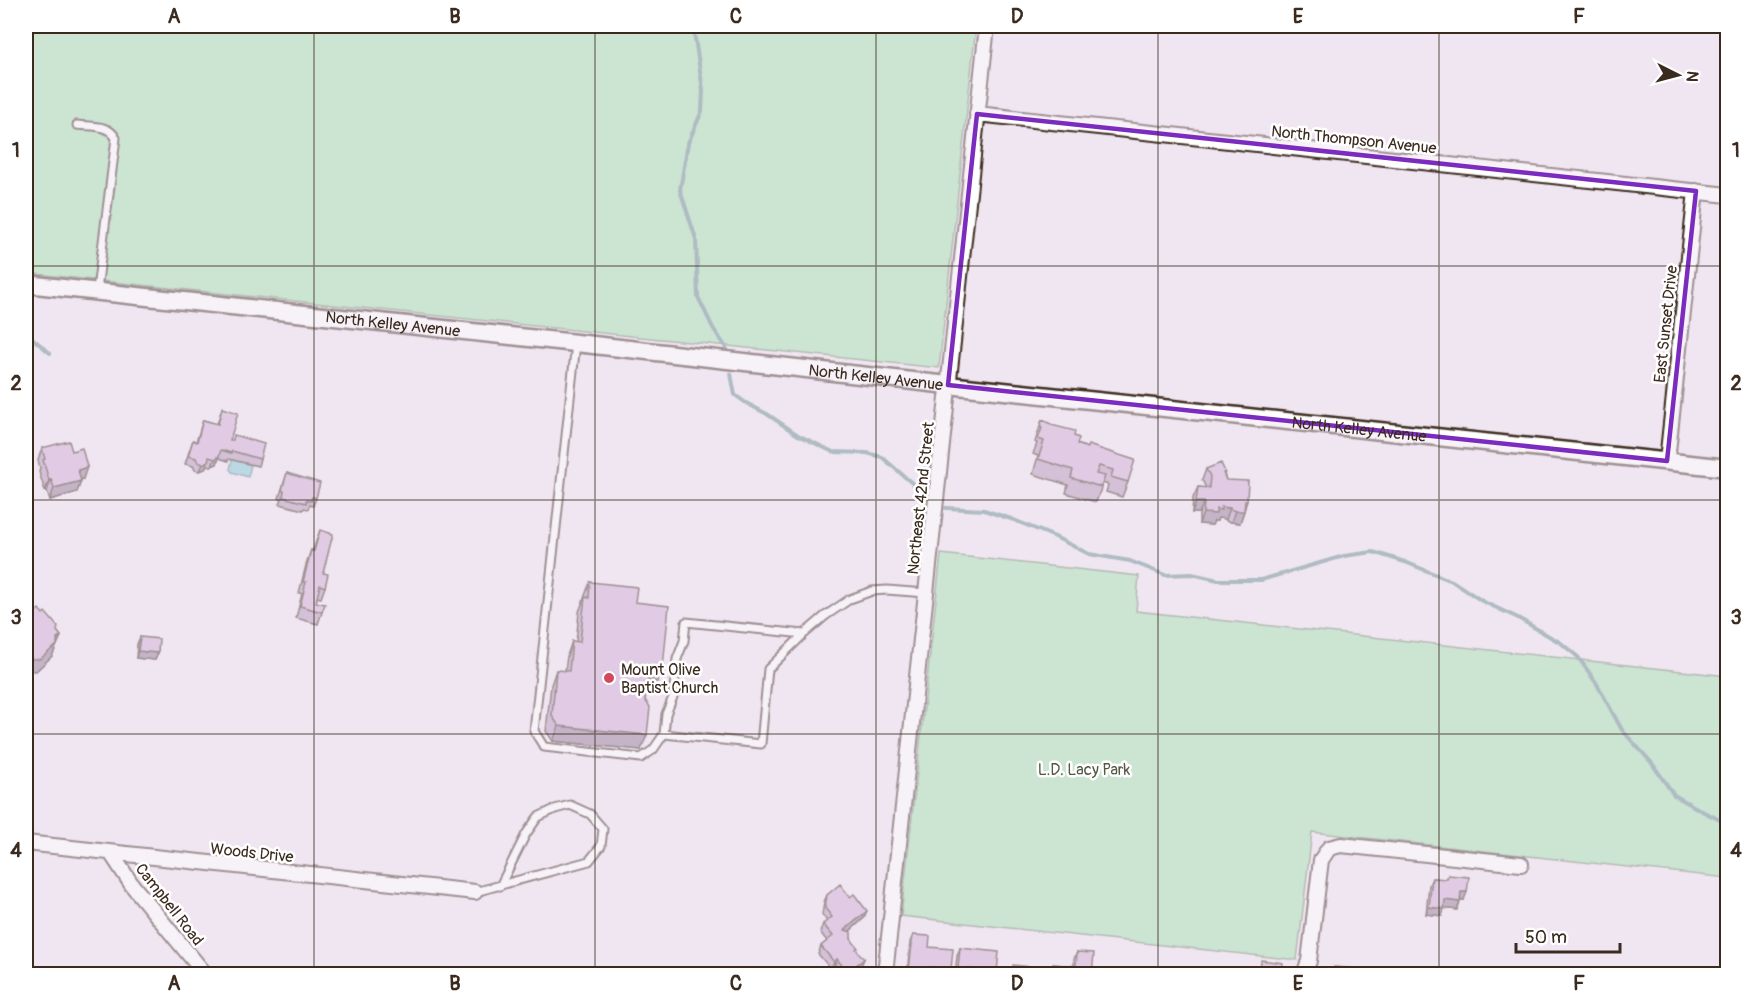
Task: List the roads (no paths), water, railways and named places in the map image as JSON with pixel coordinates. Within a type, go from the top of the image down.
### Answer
[{"type":"street","name":"Northeast 42nd Street","points":[[885,975],[987,26]]},
{"type":"street","name":"North Thompson Avenue","points":[[977,114],[1728,195]]},
{"type":"street","name":"East Sunset Drive","points":[[1667,461],[1695,191]]},
{"type":"street","name":"North Kelley Avenue","points":[[26,284],[1728,468]]},
{"type":"street","name":"Woods Drive","points":[[26,843],[475,892]]},
{"type":"street","points":[[1304,975],[1309,962],[1321,860],[1329,848],[1341,845],[1521,864]]},
{"type":"street","name":"Campbell Road","points":[[111,853],[132,885],[205,975]]},
{"type":"lane","points":[[77,125],[108,128],[116,138],[97,292]]},
{"type":"lane","points":[[576,343],[534,731],[544,747],[641,758],[653,750],[664,734],[666,714],[673,697],[677,659],[684,641],[686,622],[804,634]]},
{"type":"lane","points":[[664,734],[760,744],[768,669],[804,634],[850,599],[872,591],[926,593]]},
{"type":"lane","points":[[475,892],[500,886],[589,861],[601,846],[603,829],[590,814],[570,805],[538,817],[526,834],[500,886]]},
{"type":"water","points":[[232,460],[251,465],[248,477],[232,472],[230,469]]},
{"type":"waterway","points":[[693,26],[703,90],[702,111],[688,143],[680,190],[696,239],[698,297],[713,328],[727,349]]},
{"type":"waterway","points":[[26,333],[50,353]]},
{"type":"waterway","points":[[731,374],[735,395],[746,403],[798,435],[833,452],[867,453],[882,457],[929,498]]},
{"type":"waterway","points":[[946,508],[984,510],[1055,537],[1089,554],[1130,561],[1165,575],[1192,574],[1218,580],[1261,580],[1344,556],[1373,552],[1405,562],[1452,581],[1482,601],[1518,618],[1561,643],[1578,657],[1597,684],[1622,730],[1651,762],[1674,795],[1728,824]]},
{"type":"place","name":"Mount Olive Baptist Church","points":[[609,678]]},
{"type":"park label","name":"L.D. Lacy Park","points":[[1084,769]]}]
